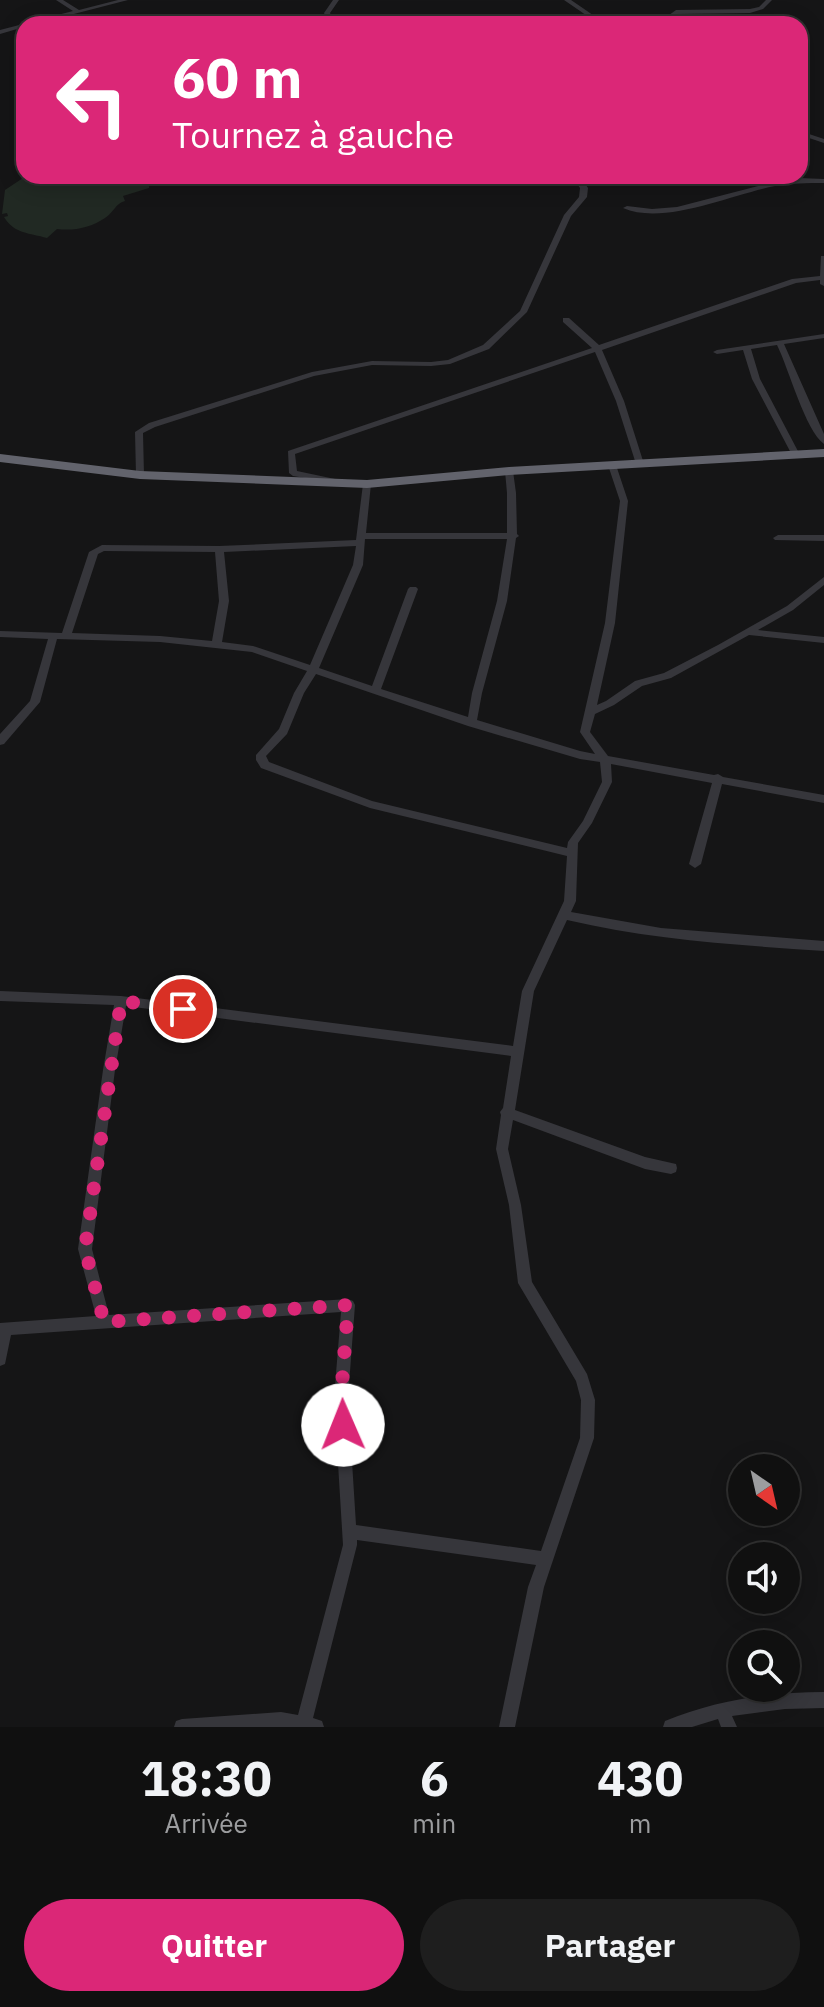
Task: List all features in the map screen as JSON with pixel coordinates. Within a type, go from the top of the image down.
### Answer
[{"type":"highway","points":[[0,458],[140,475],[367,484],[509,471],[824,453]]},
{"type":"street","points":[[59,0],[76,10]]},
{"type":"street","points":[[56,16],[125,0]]},
{"type":"street","points":[[567,0],[591,16]]},
{"type":"street","points":[[671,16],[676,12],[750,11],[761,8],[769,0]]},
{"type":"street","points":[[140,475],[139,432],[152,425],[312,374],[372,363],[450,362],[486,347],[523,312],[563,226],[583,197],[581,184]]},
{"type":"street","points":[[627,208],[689,206],[772,184]]},
{"type":"street","points":[[332,481],[293,473],[291,453],[795,281],[823,281],[824,258]]},
{"type":"street","points":[[566,320],[597,348],[620,401],[640,464]]},
{"type":"street","points":[[717,352],[824,336]]},
{"type":"street","points":[[780,343],[794,368],[814,426],[824,441]]},
{"type":"street","points":[[746,347],[756,379],[796,455]]},
{"type":"street","points":[[507,1727],[536,1587],[587,1438],[588,1400],[582,1379],[525,1283],[515,1205],[502,1158],[506,1112],[528,991],[570,901],[571,853],[576,837],[587,823],[607,782],[605,760],[585,732],[610,623],[624,501],[612,465]]},
{"type":"street","points":[[472,723],[514,536],[514,500],[509,471]]},
{"type":"street","points":[[367,484],[358,565],[283,731],[261,755],[265,765],[370,804],[571,853]]},
{"type":"street","points":[[66,635],[97,550],[219,549],[362,539],[514,536]]},
{"type":"street","points":[[778,538],[824,538]]},
{"type":"street","points":[[217,643],[224,601],[219,549]]},
{"type":"street","points":[[590,712],[610,703],[639,683],[667,676],[790,608],[824,580]]},
{"type":"street","points":[[375,690],[413,589]]},
{"type":"street","points":[[746,632],[824,640]]},
{"type":"street","points":[[0,634],[217,643],[253,649],[472,723],[605,760],[824,799]]},
{"type":"street","points":[[0,741],[35,702],[53,637]]},
{"type":"street","points":[[695,864],[718,778]]},
{"type":"street","points":[[565,915],[621,929],[678,937],[824,946]]},
{"type":"street","points":[[0,996],[121,1001],[519,1052]]},
{"type":"street","points":[[104,1322],[85,1249],[121,1001]]},
{"type":"street","points":[[506,1112],[645,1163],[671,1168]]},
{"type":"street","points":[[0,1359],[2,1329],[45,1323],[104,1322],[348,1305],[341,1398],[351,1532],[310,1725],[281,1720],[182,1727]]},
{"type":"street","points":[[351,1532],[545,1559]]},
{"type":"street","points":[[671,1727],[722,1710],[782,1700],[824,1700]]},
{"type":"street","points":[[722,1710],[729,1727]]},
{"type":"shaded area","points":[[16,183],[149,184],[149,188],[123,196],[125,201],[99,221],[82,228],[57,229],[47,238],[18,230],[8,223],[4,217],[8,216],[7,213],[2,214],[5,190]]},
{"type":"route","points":[[183,1009],[121,1001],[85,1249],[104,1322],[348,1305],[341,1398],[343,1425]]}]
